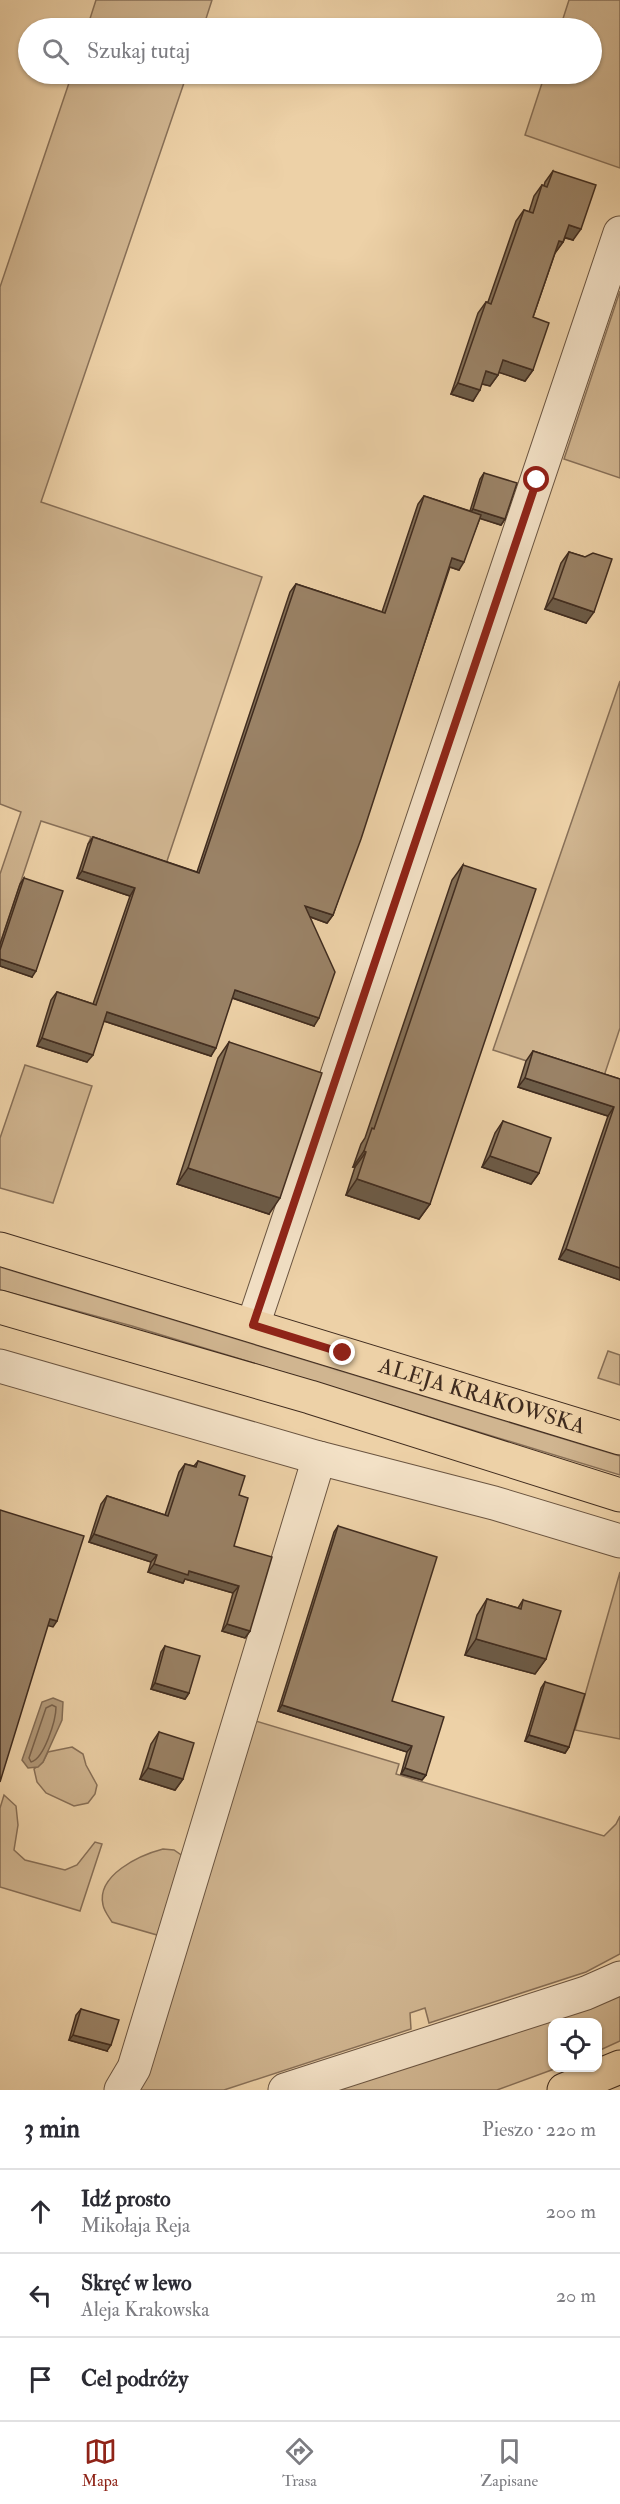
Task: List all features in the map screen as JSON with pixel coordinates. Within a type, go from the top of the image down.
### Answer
[{"type":"main road","name":"ALEJA KRAKOWSKA","points":[[0,1249],[620,1438]]},
{"type":"main road","points":[[0,1306],[310,1397],[620,1495]]},
{"type":"main road","points":[[564,2090],[620,2067]]},
{"type":"street","points":[[253,1325],[620,233]]},
{"type":"street","points":[[0,1366],[319,1458],[494,1503],[620,1541]]},
{"type":"street","points":[[122,2090],[134,2068],[319,1458]]},
{"type":"street","points":[[285,2090],[586,1993],[620,1978]]},
{"type":"shaded area","points":[[96,0],[212,0],[206,18],[90,18]]},
{"type":"shaded area","points":[[569,0],[620,0],[620,168],[525,135],[542,84],[602,84],[602,18],[563,18]]},
{"type":"shaded area","points":[[69,84],[184,84],[41,502],[262,577],[164,870],[88,844],[91,837],[41,821],[0,944],[0,874],[21,812],[0,804],[0,287]]},
{"type":"shaded area","points":[[620,291],[620,478],[564,459]]},
{"type":"shaded area","points":[[620,681],[620,1028],[601,1085],[493,1050]]},
{"type":"shaded area","points":[[25,1065],[92,1086],[53,1203],[0,1188],[0,1138]]},
{"type":"shaded area","points":[[0,1267],[620,1456],[620,1475],[132,1326],[0,1290]]},
{"type":"shaded area","points":[[608,1351],[620,1355],[620,1385],[598,1378]]},
{"type":"shaded area","points":[[620,1572],[620,1739],[575,1730]]},
{"type":"shaded area","points":[[249,1719],[399,1764],[396,1774],[604,1836],[616,1824],[620,1816],[620,1954],[586,1972],[429,2023],[425,2008],[410,2013],[411,2029],[224,2090],[133,2090]]},
{"type":"shaded area","points":[[72,1747],[83,1754],[97,1785],[95,1794],[88,1803],[74,1806],[46,1793],[37,1782],[34,1769],[43,1762],[48,1752]]},
{"type":"shaded area","points":[[4,1795],[16,1806],[18,1825],[14,1850],[25,1860],[65,1870],[77,1865],[95,1842],[102,1844],[80,1911],[0,1887],[0,1808]]},
{"type":"shaded area","points":[[163,1849],[174,1850],[187,1859],[164,1937],[112,1922],[103,1905],[106,1884],[132,1861]]},
{"type":"shaded area","points":[[620,1995],[620,2041],[602,2049],[602,2018],[550,2018]]},
{"type":"shaded area","points":[[548,2019],[548,2071],[497,2090],[329,2090]]},
{"type":"water","points":[[53,1698],[63,1702],[62,1720],[43,1762],[38,1767],[28,1768],[22,1760],[42,1702]]},
{"type":"building","points":[[553,171],[596,185],[581,229],[569,225],[563,242],[559,241],[533,317],[549,323],[533,370],[503,360],[498,375],[486,371],[480,390],[458,383],[486,302],[491,304],[524,210],[533,213],[542,185],[547,187]]},
{"type":"building","points":[[484,473],[517,483],[505,519],[473,509]]},
{"type":"building","points":[[424,496],[481,515],[464,562],[452,558],[361,839],[333,915],[305,906],[335,972],[319,1018],[235,990],[216,1048],[107,1012],[93,1055],[42,1038],[57,992],[96,1005],[135,888],[82,871],[93,837],[199,873],[296,584],[385,613]]},
{"type":"building","points":[[569,552],[585,557],[593,553],[612,559],[594,612],[553,598]]},
{"type":"building","points":[[463,865],[536,889],[430,1204],[357,1179],[366,1152],[364,1151],[372,1128],[374,1129]]},
{"type":"building","points":[[24,878],[63,891],[36,971],[0,959],[0,950]]},
{"type":"building","points":[[229,1042],[322,1073],[280,1198],[188,1168]]},
{"type":"building","points":[[533,1051],[620,1079],[620,1268],[566,1249],[614,1107],[525,1078]]},
{"type":"building","points":[[503,1121],[551,1138],[539,1173],[490,1156]]},
{"type":"building","points":[[198,1461],[245,1476],[239,1495],[248,1498],[234,1546],[272,1557],[250,1631],[227,1624],[239,1586],[189,1571],[188,1575],[154,1564],[157,1555],[94,1534],[107,1496],[168,1516],[185,1464],[196,1467]]},
{"type":"building","points":[[0,1510],[84,1536],[57,1621],[50,1619],[0,1782]]},
{"type":"building","points":[[338,1526],[437,1557],[392,1701],[444,1717],[426,1775],[405,1768],[412,1746],[282,1705]]},
{"type":"building","points":[[487,1599],[521,1609],[523,1600],[561,1611],[546,1659],[476,1639]]},
{"type":"building","points":[[165,1646],[200,1656],[189,1693],[155,1683]]},
{"type":"building","points":[[545,1682],[585,1694],[569,1747],[529,1735]]},
{"type":"building","points":[[159,1732],[194,1743],[183,1779],[148,1768]]},
{"type":"building","points":[[81,2009],[119,2020],[111,2045],[73,2035]]},
{"type":"route","points":[[343,1353],[253,1325],[537,480]]}]
